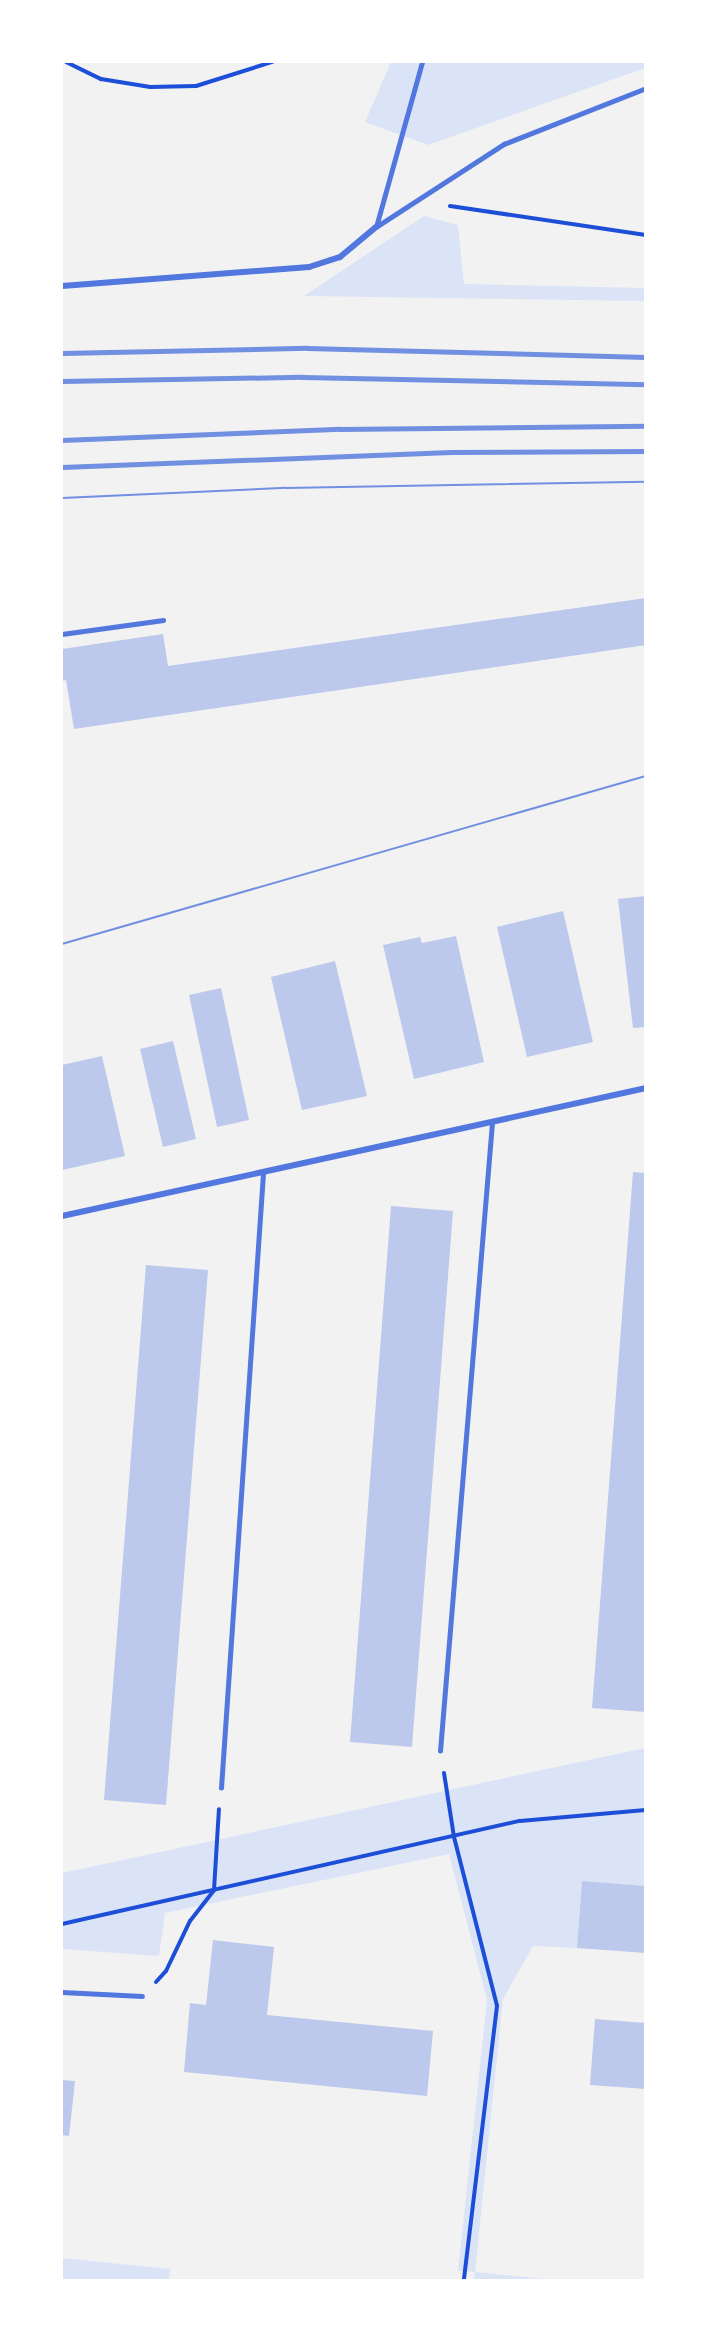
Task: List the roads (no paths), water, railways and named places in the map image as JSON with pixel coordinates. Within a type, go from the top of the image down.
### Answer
[{"type":"street","points":[[62,286],[309,267],[340,257],[376,227]]},
{"type":"street","points":[[62,1216],[263,1174],[645,1088]]},
{"type":"lane","points":[[376,227],[422,62]]},
{"type":"lane","points":[[376,227],[504,144],[645,88]]},
{"type":"lane","points":[[62,634],[163,620]]},
{"type":"lane","points":[[440,1751],[492,1122]]},
{"type":"lane","points":[[221,1788],[263,1174]]},
{"type":"lane","points":[[62,1992],[141,1996]]},
{"type":"tram line","points":[[62,498],[286,488],[646,482]]},
{"type":"tram line","points":[[62,944],[646,776]]},
{"type":"railway","points":[[62,353],[307,348],[646,357]]},
{"type":"railway","points":[[62,381],[302,377],[646,384]]},
{"type":"railway","points":[[62,440],[340,429],[646,426]]},
{"type":"railway","points":[[62,467],[451,452],[646,451]]}]
